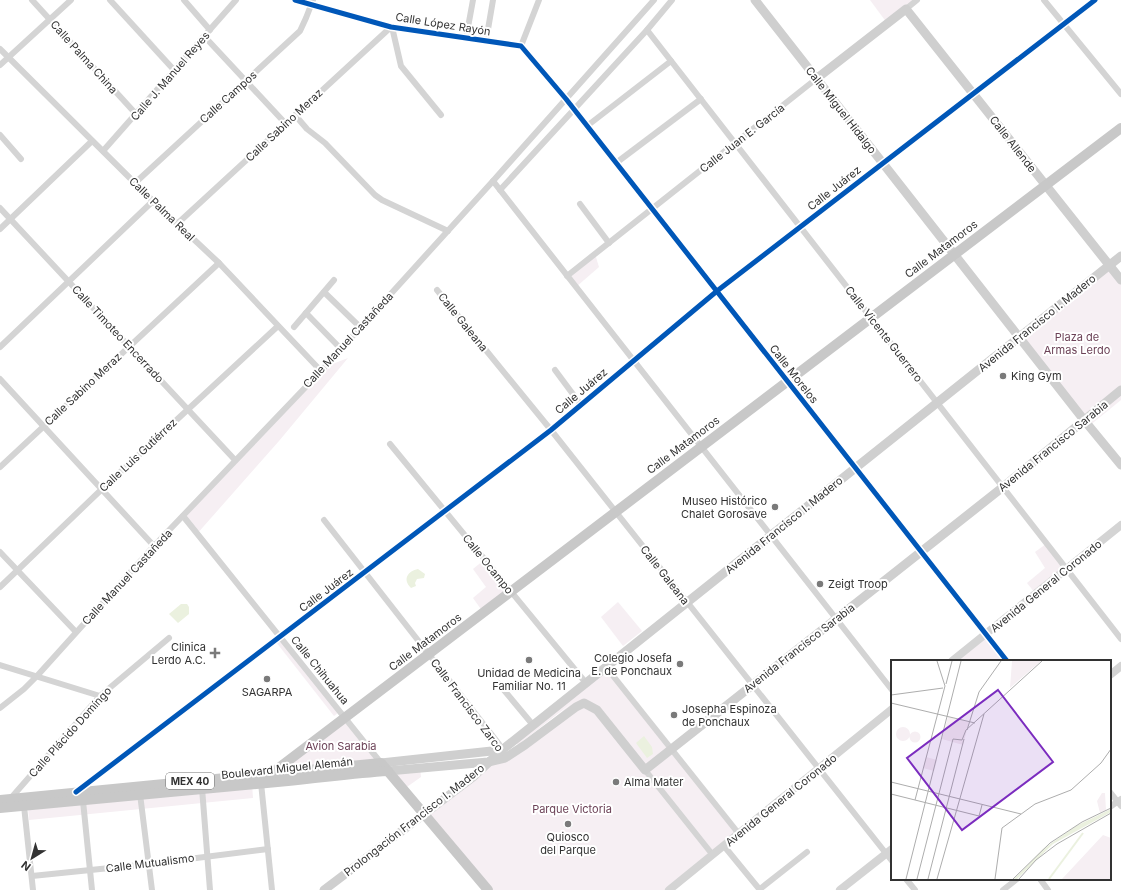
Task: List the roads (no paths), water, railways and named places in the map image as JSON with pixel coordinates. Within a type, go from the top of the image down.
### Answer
[{"type":"main road","name":"Calle Miguel Hidalgo","points":[[755,0],[882,164],[1121,465]]},
{"type":"main road","name":"Calle Juan E. García","points":[[816,79],[906,9]]},
{"type":"main road","name":"Calle Allende","points":[[906,9],[1121,280]]},
{"type":"main road","name":"Calle Matamoros","points":[[261,783],[345,717],[429,655],[787,380],[1121,128]]},
{"type":"main road","name":"Avenida Francisco I. Madero","points":[[504,754],[533,726],[586,683],[1121,256]]},
{"type":"main road","name":"Avenida Francisco Sarabia","points":[[645,770],[1003,487],[1121,390]]},
{"type":"main road","name":"MEX 40","points":[[504,754],[525,745],[576,707],[584,703],[597,710],[645,770]]},
{"type":"main road","name":"Boulevard Miguel Alemán","points":[[0,808],[356,773],[488,762],[504,754]]},
{"type":"main road","name":"Boulevard Miguel Alemán","points":[[0,800],[381,763],[504,754]]},
{"type":"main road","name":"Prolongación Francisco I. Madero","points":[[324,890],[424,815],[472,777],[488,762]]},
{"type":"main road","name":"Calle Chihuahua","points":[[381,763],[488,890]]},
{"type":"main road","points":[[356,773],[382,776],[400,787]]},
{"type":"street","name":"Calle Palma China","points":[[32,0],[136,114]]},
{"type":"street","points":[[0,65],[71,0]]},
{"type":"street","points":[[110,0],[174,70]]},
{"type":"street","points":[[184,0],[210,30]]},
{"type":"street","name":"Calle J. Manuel Reyes","points":[[104,151],[236,0]]},
{"type":"street","name":"Calle López Rayón","points":[[296,0],[312,2],[392,27],[521,46]]},
{"type":"street","points":[[466,38],[473,0]]},
{"type":"street","points":[[486,40],[493,0]]},
{"type":"street","points":[[539,0],[521,46],[566,99]]},
{"type":"street","name":"Calle Manuel Castañeda","points":[[0,708],[37,676],[154,546],[321,371],[654,0]]},
{"type":"street","points":[[500,190],[647,30],[672,0]]},
{"type":"street","name":"Calle Juan E. García","points":[[906,9],[917,0]]},
{"type":"street","points":[[1044,0],[1121,94]]},
{"type":"street","name":"Calle Juárez","points":[[76,792],[551,430],[717,291],[1095,0]]},
{"type":"street","name":"Calle Campos","points":[[135,183],[300,31],[312,2]]},
{"type":"street","points":[[392,27],[401,66],[441,115]]},
{"type":"street","name":"Calle Sabino Meraz","points":[[178,224],[392,27]]},
{"type":"street","name":"Calle Vicente Guerrero","points":[[647,30],[1121,639]]},
{"type":"street","points":[[204,36],[286,124]]},
{"type":"street","name":"Calle Palma Real","points":[[0,49],[153,201],[219,263],[321,371]]},
{"type":"street","points":[[587,126],[671,61]]},
{"type":"street","name":"Calle Juan E. García","points":[[567,276],[816,79]]},
{"type":"street","name":"Calle Morelos","points":[[566,99],[1006,660]]},
{"type":"street","points":[[616,163],[700,99]]},
{"type":"street","points":[[295,115],[307,129],[325,143],[375,195],[382,200],[448,231]]},
{"type":"street","points":[[0,135],[21,158]]},
{"type":"street","points":[[0,229],[92,141]]},
{"type":"street","points":[[493,181],[891,689]]},
{"type":"street","points":[[0,348],[153,201]]},
{"type":"street","points":[[580,204],[609,243]]},
{"type":"street","name":"Calle Timoteo Encerrado","points":[[0,208],[236,460]]},
{"type":"street","name":"Calle Sabino Meraz","points":[[0,467],[219,263]]},
{"type":"street","points":[[294,327],[334,280]]},
{"type":"street","name":"Calle Galeana","points":[[437,290],[616,511],[820,769],[889,851]]},
{"type":"street","points":[[324,292],[360,327]]},
{"type":"street","points":[[306,313],[341,349]]},
{"type":"street","name":"Calle Luis Gutiérrez","points":[[0,587],[102,489],[278,326]]},
{"type":"street","points":[[555,370],[581,404]]},
{"type":"street","points":[[0,379],[154,546]]},
{"type":"street","name":"Calle Ocampo","points":[[390,444],[586,683]]},
{"type":"street","name":"Calle Chihuahua","points":[[183,516],[381,763]]},
{"type":"street","name":"Calle Francisco Zarco","points":[[324,520],[504,754]]},
{"type":"street","name":"Avenida General Coronado","points":[[953,660],[1121,525]]},
{"type":"street","points":[[0,552],[76,632]]},
{"type":"street","name":"Calle Plácido Domíngo","points":[[11,798],[100,696],[169,638]]},
{"type":"street","points":[[0,665],[100,696]]},
{"type":"street","points":[[1111,674],[1121,666]]},
{"type":"street","points":[[606,667],[739,834]]},
{"type":"street","points":[[498,683],[533,726]]},
{"type":"street","name":"Avenida General Coronado","points":[[669,890],[712,854],[820,769],[891,710]]},
{"type":"street","points":[[645,770],[712,854]]},
{"type":"street","points":[[261,783],[272,890]]},
{"type":"street","points":[[202,788],[210,890]]},
{"type":"street","points":[[1111,793],[1120,802],[1111,806]]},
{"type":"street","points":[[140,794],[152,890]]},
{"type":"street","points":[[83,801],[92,890]]},
{"type":"street","points":[[24,806],[33,890]]},
{"type":"street","points":[[724,846],[760,890],[807,852]]},
{"type":"street","name":"Calle Mutualismo","points":[[32,876],[149,864],[268,849]]},
{"type":"street","points":[[840,890],[889,851]]},
{"type":"street","points":[[907,880],[915,890]]},
{"type":"street","points":[[1002,890],[1016,880]]},
{"type":"street","points":[[1041,880],[1048,890]]},
{"type":"place","name":"King Gym","points":[[1003,376]]},
{"type":"place","name":"Museo Histórico Chalet Gorosave","points":[[775,507]]},
{"type":"place","name":"Zeigt Troop","points":[[820,584]]},
{"type":"place","name":"Clinica Lerdo A.C.","points":[[215,653]]},
{"type":"place","name":"Unidad de Medicina Familiar No. 11","points":[[529,660]]},
{"type":"place","name":"Colegio Josefa E. de Ponchaux","points":[[680,664]]},
{"type":"place","name":"SAGARPA","points":[[267,679]]},
{"type":"place","name":"Josepha Espinoza de Ponchaux","points":[[674,715]]},
{"type":"place","name":"Alma Mater","points":[[616,782]]},
{"type":"place","name":"Quiosco del Parque","points":[[568,824]]},
{"type":"park label","name":"Plaza de Armas Lerdo","points":[[1077,343]]},
{"type":"park label","name":"Avion Sarabia","points":[[341,746]]},
{"type":"park label","name":"Parque Victoria","points":[[572,809]]}]
